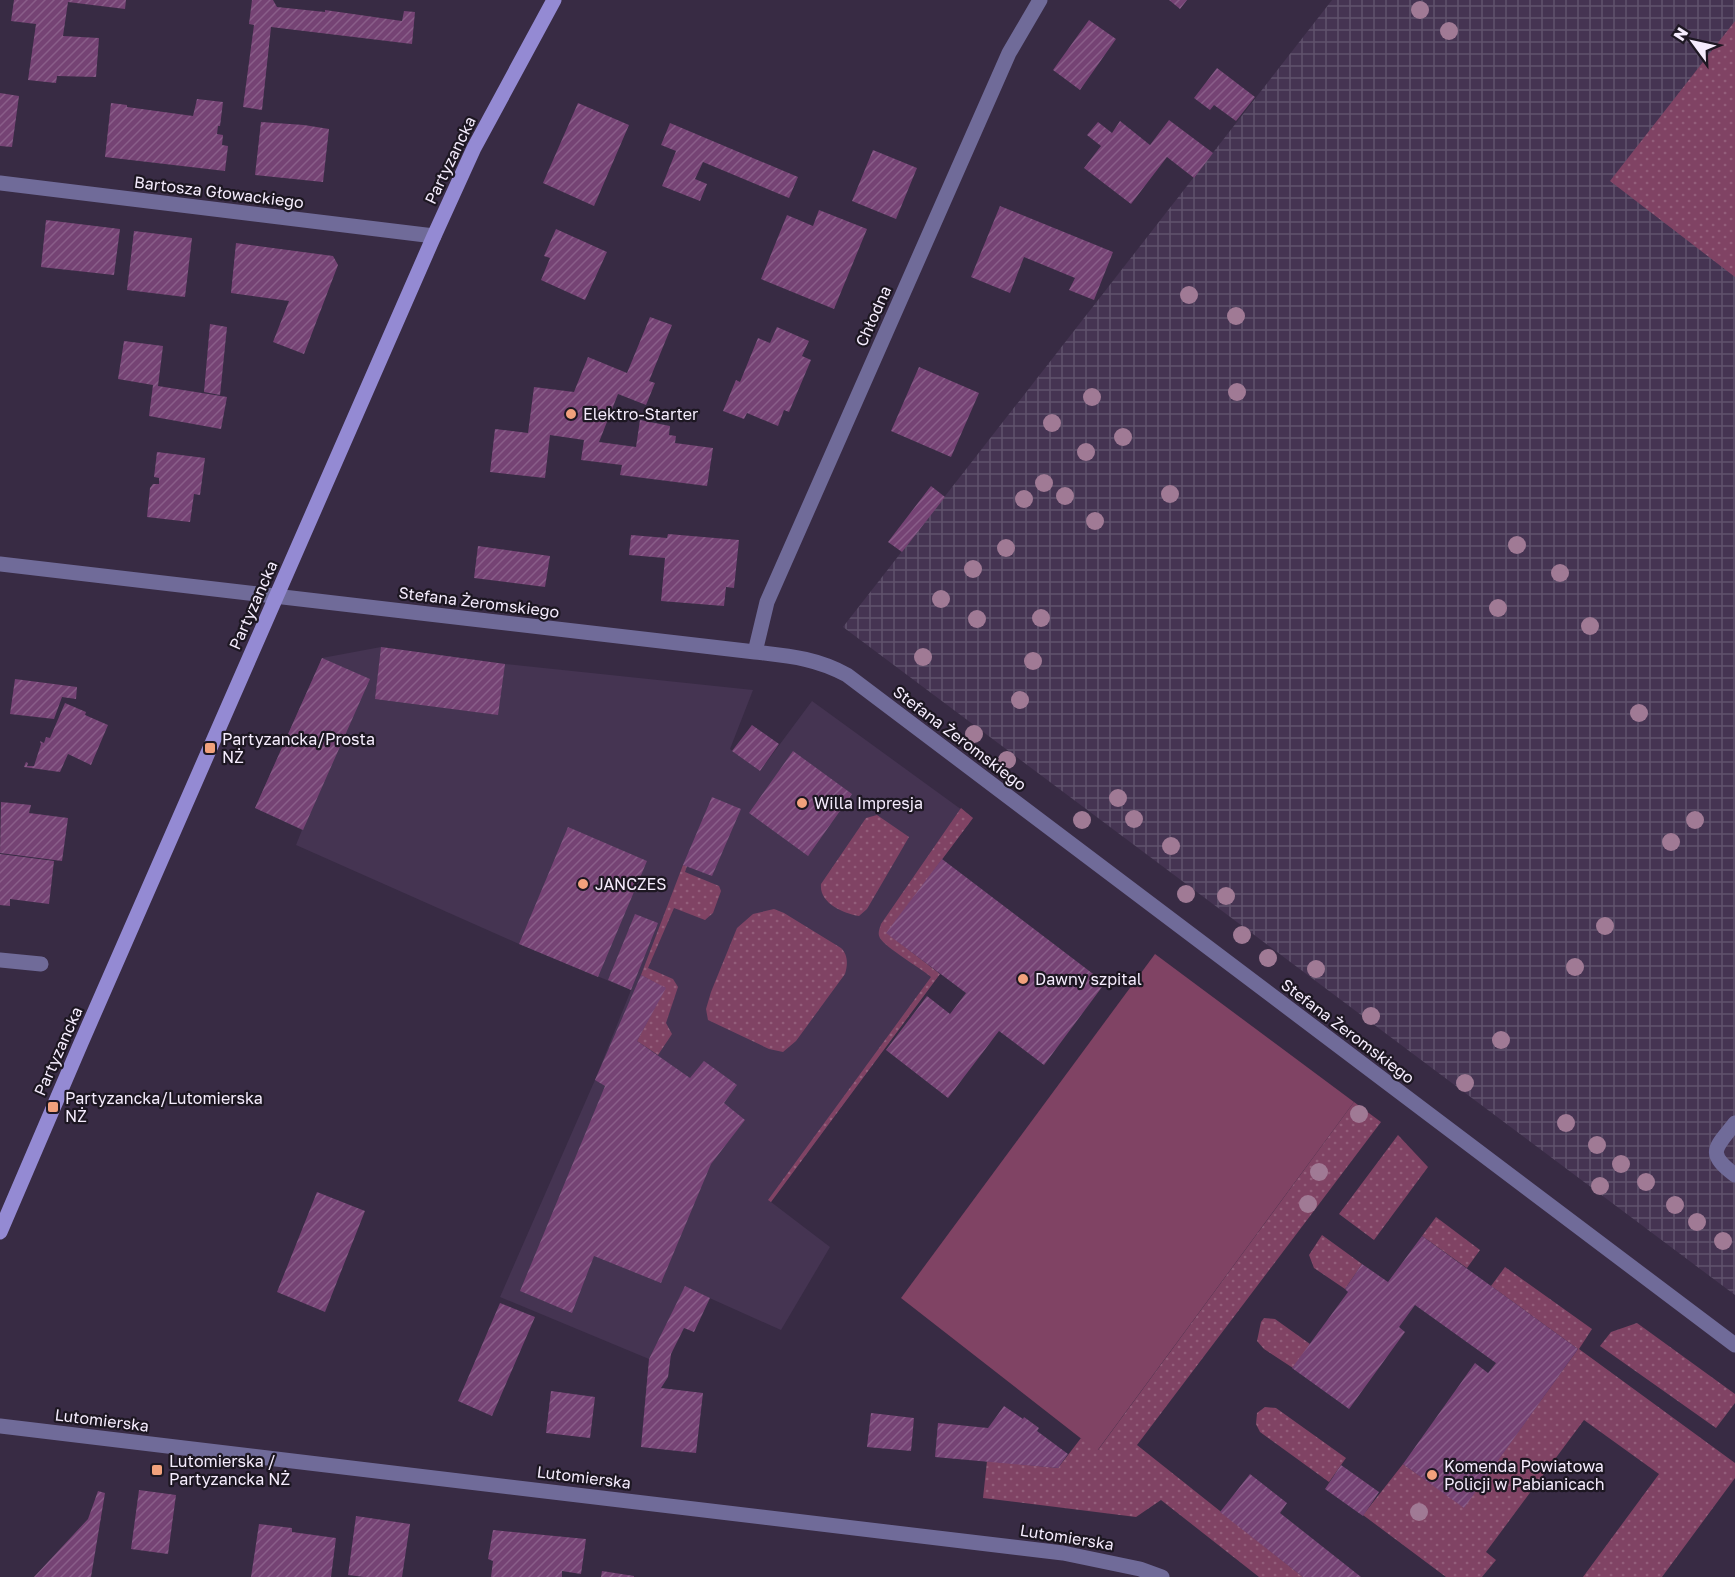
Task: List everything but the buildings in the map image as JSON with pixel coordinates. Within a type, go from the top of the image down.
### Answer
[{"type":"main road","name":"Partyzancka","points":[[0,1232],[434,236],[474,148],[554,0]]},
{"type":"street","name":"Chłodna","points":[[754,652],[766,602],[1004,64],[1040,0]]},
{"type":"street","name":"Bartosza Głowackiego","points":[[0,183],[434,236]]},
{"type":"street","name":"Stefana Żeromskiego","points":[[0,564],[807,658],[829,665],[847,675],[1735,1345]]},
{"type":"street","points":[[0,960],[41,964]]},
{"type":"street","points":[[1735,1123],[1716,1149],[1716,1157],[1721,1164],[1735,1174]]},
{"type":"street","name":"Lutomierska","points":[[0,1426],[1063,1553],[1140,1569],[1162,1577]]},
{"type":"shaded area","points":[[1332,0],[1735,0],[1735,1295],[843,627]]},
{"type":"shaded area","points":[[1735,21],[1735,277],[1610,181]]},
{"type":"shaded area","points":[[381,647],[505,664],[753,690],[730,749],[760,771],[812,701],[973,818],[887,933],[940,974],[771,1202],[830,1247],[781,1330],[685,1287],[649,1359],[500,1297],[595,1080],[631,990],[519,944],[296,845],[302,830],[255,808],[322,658]]},
{"type":"shaded area","points":[[961,808],[973,818],[887,933],[940,974],[771,1202],[768,1200],[931,977],[883,942],[879,931],[881,924]]},
{"type":"shaded area","points":[[877,815],[909,837],[867,909],[859,916],[839,910],[828,902],[821,891],[821,884],[866,818]]},
{"type":"shaded area","points":[[683,865],[687,866],[685,872],[719,886],[721,891],[713,913],[705,920],[674,908],[648,968],[673,979],[678,987],[666,1023],[672,1034],[658,1055],[637,1041],[665,988],[641,975]]},
{"type":"shaded area","points":[[774,909],[841,948],[847,960],[845,974],[796,1041],[783,1052],[769,1049],[708,1020],[706,1009],[737,928],[753,914]]},
{"type":"shaded area","points":[[1155,954],[1354,1102],[1097,1451],[901,1298]]},
{"type":"shaded area","points":[[1354,1102],[1381,1122],[1137,1445],[1303,1577],[1259,1577],[1161,1500],[1136,1517],[983,1498],[987,1461],[1058,1468],[1081,1438],[1098,1450]]},
{"type":"shaded area","points":[[1398,1135],[1428,1167],[1374,1240],[1339,1214]]},
{"type":"shaded area","points":[[1436,1217],[1480,1250],[1467,1268],[1422,1236]]},
{"type":"shaded area","points":[[1322,1235],[1362,1264],[1345,1289],[1314,1268],[1309,1255]]},
{"type":"shaded area","points":[[1505,1267],[1592,1329],[1579,1349],[1735,1463],[1735,1478],[1662,1577],[1583,1577],[1659,1474],[1584,1420],[1486,1552],[1496,1560],[1482,1577],[1446,1577],[1363,1515],[1403,1464],[1464,1507],[1578,1349],[1491,1286]]},
{"type":"shaded area","points":[[1264,1318],[1275,1319],[1310,1344],[1293,1368],[1264,1349],[1257,1341]]},
{"type":"shaded area","points":[[1637,1323],[1735,1394],[1735,1403],[1716,1428],[1600,1346],[1611,1332]]},
{"type":"shaded area","points":[[1265,1407],[1276,1408],[1346,1458],[1329,1482],[1260,1432],[1256,1424],[1257,1413]]},
{"type":"place","name":"Elektro-Starter","points":[[571,414]]},
{"type":"place","name":"Partyzancka/Prosta NŻ","points":[[210,748]]},
{"type":"place","name":"Willa Impresja","points":[[802,803]]},
{"type":"place","name":"JANCZES","points":[[583,884]]},
{"type":"place","name":"Dawny szpital","points":[[1023,979]]},
{"type":"place","name":"Partyzancka/Lutomierska NŻ","points":[[53,1107]]},
{"type":"place","name":"Lutomierska / Partyzancka NŻ","points":[[157,1470]]},
{"type":"place","name":"Komenda Powiatowa Policji w Pabianicach","points":[[1432,1475]]}]
